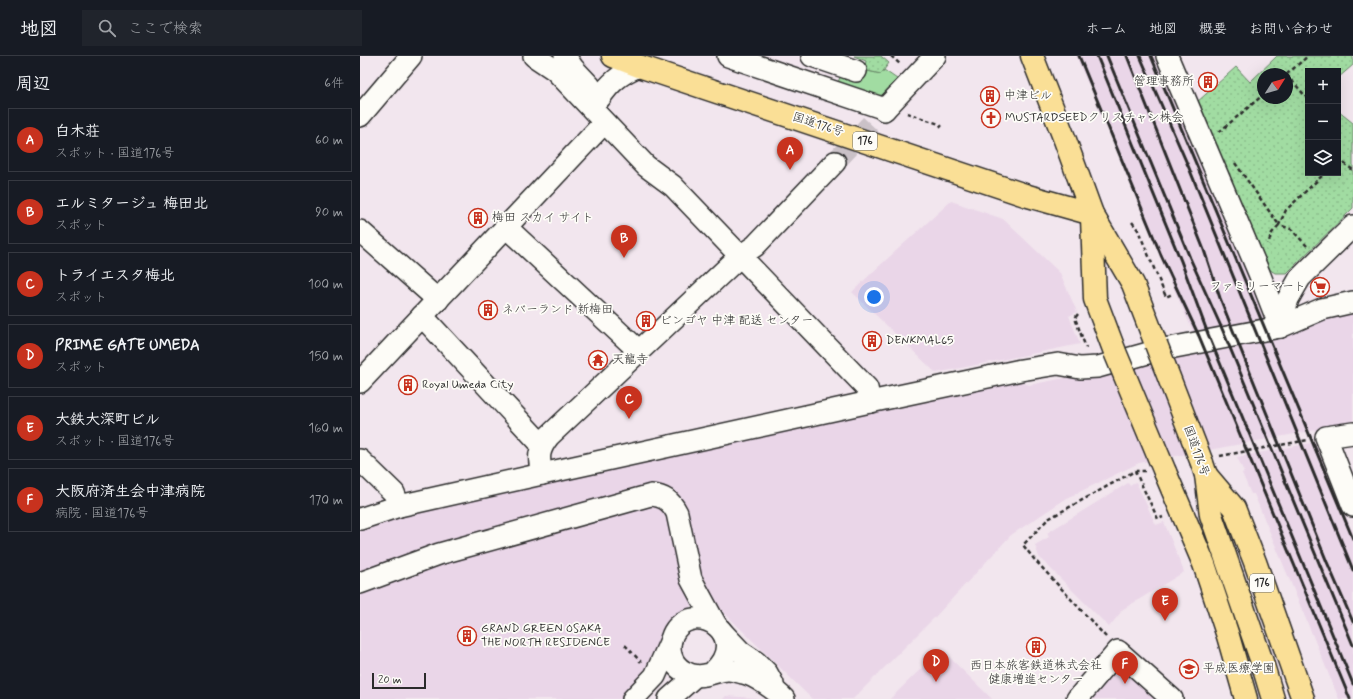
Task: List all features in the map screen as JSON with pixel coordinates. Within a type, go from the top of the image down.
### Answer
[{"type":"highway","name":"国道176号","points":[[613,56],[1028,196],[1092,214]]},
{"type":"highway","name":"国道176号","points":[[1032,56],[1066,140],[1092,214],[1133,284],[1156,344],[1208,465],[1211,515],[1262,662],[1272,699]]},
{"type":"highway","name":"国道176号","points":[[1092,214],[1096,299],[1157,471],[1204,564],[1228,636],[1246,699]]},
{"type":"highway","name":"176","points":[[1208,465],[1234,508],[1303,699]]},
{"type":"street","points":[[360,116],[411,56]]},
{"type":"street","points":[[534,56],[555,70],[646,166],[673,186],[867,388],[870,402]]},
{"type":"street","points":[[565,56],[573,68],[656,158],[673,186]]},
{"type":"street","points":[[728,56],[890,110],[935,56]]},
{"type":"street","points":[[812,56],[856,71]]},
{"type":"street","points":[[1167,56],[1256,266],[1280,327]]},
{"type":"street","points":[[600,98],[615,80],[628,71],[639,66]]},
{"type":"street","points":[[360,382],[604,122]]},
{"type":"street","points":[[542,474],[539,462],[540,449],[549,436],[740,256],[755,246],[835,162]]},
{"type":"street","points":[[1280,327],[1288,299],[1300,278],[1353,226]]},
{"type":"street","points":[[506,227],[639,351]]},
{"type":"street","points":[[360,231],[438,300]]},
{"type":"street","points":[[360,519],[399,506],[542,474],[733,424],[870,402],[1021,370],[1058,364],[1080,368],[1091,361],[1159,350],[1280,327],[1322,309],[1353,302]]},
{"type":"street","points":[[422,316],[542,445]]},
{"type":"street","points":[[1353,433],[1326,437],[1353,506]]},
{"type":"street","points":[[360,460],[394,493],[399,506]]},
{"type":"street","points":[[360,583],[439,554],[651,495],[660,496],[668,500],[673,505],[677,513],[691,578],[690,596],[684,614],[655,676],[633,699]]},
{"type":"street","points":[[669,699],[722,664],[726,654],[727,643],[691,578]]},
{"type":"street","points":[[695,619],[706,620],[720,629],[741,652],[756,662],[767,673],[782,696],[746,673],[729,670],[705,674],[685,673],[677,667],[672,658],[670,649],[674,634],[685,622],[695,619]]},
{"type":"street","points":[[1077,699],[1118,651],[1172,699]]},
{"type":"path","points":[[1293,70],[1308,56]]},
{"type":"path","points":[[1293,82],[1305,96]]},
{"type":"path","points":[[1203,142],[1216,136],[1257,100]]},
{"type":"path","points":[[890,110],[939,124],[942,127]]},
{"type":"path","points":[[1232,159],[1279,225],[1291,229],[1319,259]]},
{"type":"path","points":[[1341,161],[1353,170]]},
{"type":"path","points":[[1267,246],[1272,233],[1279,225],[1286,210],[1322,176]]},
{"type":"path","points":[[1132,222],[1138,230],[1166,297],[1172,294]]},
{"type":"path","points":[[1078,314],[1075,318],[1091,361]]},
{"type":"path","points":[[1208,465],[1326,437]]},
{"type":"path","points":[[1118,651],[1023,545],[1048,519],[1135,471],[1157,471]]},
{"type":"path","points":[[1135,471],[1158,519],[1165,516]]},
{"type":"path","points":[[625,645],[645,666]]},
{"type":"shaded area","points":[[1076,56],[1166,56],[1275,318],[1195,336],[1165,269]]},
{"type":"shaded area","points":[[951,201],[1003,219],[1060,273],[1077,312],[1069,316],[1080,344],[936,373],[852,292]]},
{"type":"shaded area","points":[[1353,313],[1353,423],[1139,463],[1067,498],[1011,535],[936,616],[853,699],[812,699],[704,593],[670,625],[653,664],[636,687],[622,699],[360,699],[360,529],[417,511],[812,424],[1019,381],[1029,385],[1101,371]]},
{"type":"shaded area","points":[[1316,442],[1353,533],[1353,699],[1339,699],[1254,494],[1251,494],[1242,473],[1244,472],[1237,457]]},
{"type":"shaded area","points":[[1136,482],[1156,525],[1164,522],[1184,572],[1120,611],[1121,612],[1109,627],[1039,557],[1035,545],[1049,537],[1047,533],[1128,483],[1130,486]]},
{"type":"shaded area","points":[[941,649],[992,699],[890,699]]},
{"type":"shaded area","points":[[1116,669],[1131,669],[1163,699],[1089,699]]},
{"type":"shaded area","points":[[726,696],[755,698],[756,699],[723,699]]},
{"type":"green space","points":[[854,56],[881,56],[889,63],[881,74],[859,69],[861,65],[865,66],[866,61]]},
{"type":"green space","points":[[1277,56],[1353,56],[1353,65],[1341,75],[1341,68],[1305,68],[1305,176],[1341,176],[1341,113],[1353,123],[1353,208],[1287,273],[1275,273],[1267,268],[1196,103],[1236,67],[1250,82],[1257,75],[1257,104],[1293,104],[1293,68],[1265,68]]},
{"type":"green space","points":[[859,69],[881,74],[884,70],[897,79],[882,95],[872,97],[837,85],[842,72]]},
{"type":"tunnel","points":[[835,162],[884,110]]},
{"type":"railway","points":[[1079,56],[1161,255],[1199,336],[1350,699]]},
{"type":"railway","points":[[1097,56],[1181,261],[1208,334],[1353,684]]},
{"type":"railway","points":[[1107,56],[1190,258],[1223,331],[1353,645]]},
{"type":"railway","points":[[1127,56],[1204,250],[1220,298],[1327,562],[1353,622]]},
{"type":"railway","points":[[1140,56],[1189,168],[1353,570]]},
{"type":"railway","points":[[1151,56],[1353,539]]},
{"type":"place","name":"管理事務所","points":[[1208,82]]},
{"type":"place","name":"中津ビル","points":[[990,96]]},
{"type":"place","name":"MUSTARDSEEDクリスチャン株会","points":[[991,118]]},
{"type":"place","name":"白木荘","points":[[790,170]]},
{"type":"place","name":"梅田 スカイ サイト","points":[[478,218]]},
{"type":"place","name":"エルミタージュ 梅田北","points":[[624,258]]},
{"type":"place","name":"ファミリーマート","points":[[1320,287]]},
{"type":"place","name":"ネバーランド 新梅田","points":[[488,310]]},
{"type":"place","name":"ビンゴヤ 中津 配送 センター","points":[[646,321]]},
{"type":"place","name":"DENKMAL65","points":[[872,341]]},
{"type":"place","name":"天龍寺","points":[[598,360]]},
{"type":"place","name":"Royal Umeda City","points":[[408,385]]},
{"type":"place","name":"トライエスタ梅北","points":[[629,419]]},
{"type":"place","name":"大鉄大深町ビル","points":[[1165,621]]},
{"type":"place","name":"GRAND GREEN OSAKA THE NORTH RESIDENCE","points":[[467,636]]},
{"type":"place","name":"西日本旅客鉄道株式会社 健康増進センター","points":[[1036,647]]},
{"type":"place","name":"平成医療学園","points":[[1189,669]]},
{"type":"place","name":"PRIME GATE UMEDA","points":[[936,682]]},
{"type":"place","name":"大阪府済生会中津病院","points":[[1125,684]]}]
